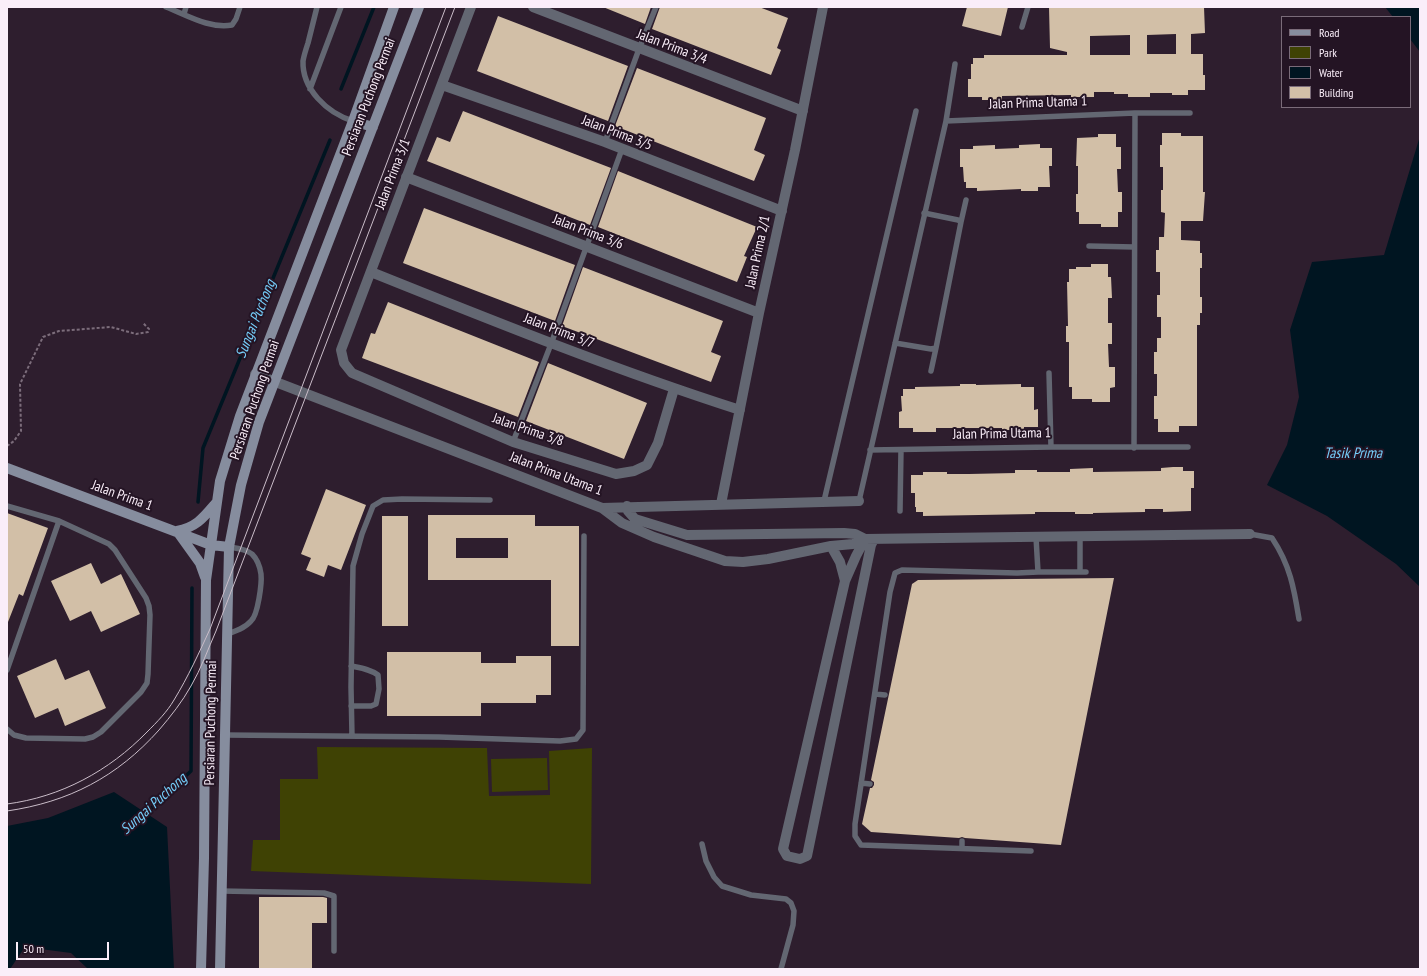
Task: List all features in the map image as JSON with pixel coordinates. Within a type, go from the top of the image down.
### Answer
[{"type":"main road","name":"Persiaran Puchong Permai","points":[[201,969],[204,858],[206,580],[220,481],[240,416],[394,7]]},
{"type":"main road","name":"Persiaran Puchong Permai","points":[[220,969],[229,547],[241,485],[259,422],[419,7]]},
{"type":"main road","points":[[352,121],[373,127]]},
{"type":"main road","name":"Jalan Prima 1","points":[[7,468],[178,531],[211,545],[229,547]]},
{"type":"main road","points":[[206,580],[200,562],[178,531],[187,529],[203,519],[217,502]]},
{"type":"street","name":"Jalan Prima 3/1","points":[[341,350],[471,7]]},
{"type":"street","name":"Jalan Prima 3/4","points":[[533,7],[802,112]]},
{"type":"street","name":"Jalan Prima 2/1","points":[[721,504],[759,313],[782,211],[822,7]]},
{"type":"street","name":"Jalan Prima 3/5","points":[[442,85],[605,142],[782,211]]},
{"type":"street","name":"Jalan Prima 3/6","points":[[406,177],[759,313]]},
{"type":"street","name":"Jalan Prima 3/7","points":[[371,272],[552,344],[674,389],[740,410]]},
{"type":"street","name":"Jalan Prima 3/8","points":[[341,350],[344,363],[352,373],[513,442],[616,474],[634,471],[646,465],[658,443],[674,389]]},
{"type":"street","name":"Jalan Prima Utama 1","points":[[256,374],[276,380],[602,508],[627,506],[859,501]]},
{"type":"street","points":[[627,506],[628,511],[635,519],[687,535],[844,533],[855,534],[870,539]]},
{"type":"street","points":[[602,508],[622,523],[654,537],[725,561],[743,562],[768,559],[831,546],[853,544],[870,539],[1250,534]]},
{"type":"street","points":[[870,539],[871,545],[808,856],[800,859],[787,856],[783,849],[845,581],[856,556],[870,539]]},
{"type":"street","points":[[831,546],[840,562],[845,581]]},
{"type":"lane","points":[[166,7],[212,25],[223,27],[232,25],[236,19],[240,7]]},
{"type":"lane","points":[[184,14],[186,7]]},
{"type":"lane","points":[[317,7],[303,60],[304,73],[310,89],[322,103],[343,118],[352,121]]},
{"type":"lane","points":[[310,89],[341,7]]},
{"type":"lane","points":[[605,142],[656,7]]},
{"type":"lane","points":[[1022,27],[1028,7]]},
{"type":"lane","points":[[946,121],[955,64]]},
{"type":"lane","points":[[824,501],[916,111]]},
{"type":"lane","points":[[1134,448],[1135,113]]},
{"type":"lane","name":"Jalan Prima Utama 1","points":[[859,501],[946,121],[1135,113],[1190,113]]},
{"type":"lane","points":[[513,442],[552,344],[622,149]]},
{"type":"lane","points":[[931,371],[966,200]]},
{"type":"lane","points":[[924,213],[958,220],[961,222]]},
{"type":"lane","points":[[1089,246],[1134,247]]},
{"type":"lane","points":[[895,343],[931,349],[936,348]]},
{"type":"lane","points":[[1049,373],[1051,447]]},
{"type":"lane","name":"Jalan Prima Utama 1","points":[[870,450],[1051,447],[1188,447]]},
{"type":"lane","points":[[900,511],[902,450]]},
{"type":"lane","points":[[352,736],[351,666],[353,566],[362,534],[373,506],[383,500],[402,499],[490,500]]},
{"type":"lane","points":[[7,506],[59,521],[109,544],[115,550],[146,598],[150,614],[148,674],[146,683],[141,692],[101,732],[93,737],[84,739],[26,738],[14,735],[7,729]]},
{"type":"lane","points":[[7,670],[59,521]]},
{"type":"lane","points":[[1250,534],[1272,538],[1281,551],[1292,579],[1299,619]]},
{"type":"lane","points":[[225,735],[352,736],[560,741],[576,739],[583,730],[584,536]]},
{"type":"lane","points":[[1036,536],[1038,572]]},
{"type":"lane","points":[[1031,851],[861,845],[855,836],[855,824],[890,592],[895,574],[902,570],[1017,573],[1083,572],[1080,536]]},
{"type":"lane","points":[[227,634],[243,628],[252,621],[257,612],[261,574],[258,562],[252,554],[229,547]]},
{"type":"lane","points":[[351,666],[368,669],[378,675],[379,689],[376,704],[371,706],[351,706]]},
{"type":"lane","points":[[875,694],[885,695]]},
{"type":"lane","points":[[861,783],[870,784]]},
{"type":"lane","points":[[962,841],[962,848]]},
{"type":"lane","points":[[702,844],[706,861],[714,877],[722,886],[751,895],[786,899],[791,903],[794,912],[793,925],[781,969]]},
{"type":"lane","points":[[221,892],[324,893],[334,896],[334,951]]},
{"type":"path","points":[[7,446],[14,441],[21,431],[20,384],[43,337],[59,331],[112,327],[136,334],[148,332],[149,329],[143,323]]},
{"type":"green space","points":[[317,747],[487,748],[489,796],[550,795],[549,751],[592,748],[591,884],[251,871],[253,840],[280,840],[280,779],[318,779]]},
{"type":"green space","points":[[547,758],[548,790],[492,792],[491,759]]},
{"type":"water","points":[[1385,7],[1420,7],[1420,52],[1411,40],[1411,16],[1392,16]]},
{"type":"water","name":"Tasik Prima","points":[[1420,136],[1420,587],[1396,564],[1327,516],[1267,485],[1287,445],[1299,397],[1290,330],[1312,262],[1384,255]]},
{"type":"water","points":[[114,792],[167,827],[174,969],[88,969],[71,953],[25,947],[10,969],[7,969],[7,826],[48,818]]},
{"type":"building","points":[[603,7],[651,7],[645,24]]},
{"type":"building","points":[[660,7],[759,7],[788,18],[777,48],[781,50],[771,75],[652,29]]},
{"type":"building","points":[[967,7],[1008,7],[1001,36],[962,26]]},
{"type":"building","points":[[1049,7],[1204,7],[1205,33],[1191,34],[1191,54],[1203,54],[1205,90],[1188,90],[1188,95],[1150,93],[1150,97],[1128,97],[1128,94],[1094,92],[1094,97],[1071,97],[1071,95],[1002,96],[1002,100],[982,100],[982,97],[968,97],[968,79],[971,79],[971,64],[973,64],[973,58],[984,58],[984,55],[1067,55],[1067,52],[1050,48]],"holes":[[[1176,34],[1176,54],[1147,54],[1147,35]],[[1130,35],[1130,55],[1090,55],[1090,36]]]},
{"type":"building","points":[[498,16],[628,66],[608,121],[477,71]]},
{"type":"building","points":[[637,68],[766,118],[754,150],[765,155],[754,181],[615,126]]},
{"type":"building","points":[[463,111],[611,168],[590,225],[427,161],[437,137],[450,142]]},
{"type":"building","points":[[1162,133],[1181,133],[1181,136],[1203,136],[1203,192],[1205,192],[1203,221],[1181,221],[1181,240],[1200,241],[1200,253],[1202,253],[1202,268],[1200,268],[1200,297],[1202,297],[1202,313],[1200,313],[1200,325],[1197,325],[1197,426],[1179,426],[1179,432],[1158,432],[1158,419],[1154,419],[1154,396],[1157,396],[1157,374],[1154,374],[1154,352],[1157,352],[1157,338],[1161,338],[1161,317],[1157,317],[1157,295],[1160,295],[1160,272],[1156,272],[1156,250],[1159,250],[1159,237],[1164,237],[1165,213],[1161,212],[1163,167],[1160,167],[1160,145],[1162,145]]},
{"type":"building","points":[[1098,134],[1116,134],[1116,147],[1121,147],[1121,169],[1117,169],[1118,192],[1122,192],[1122,212],[1118,212],[1118,227],[1101,227],[1101,224],[1079,224],[1079,212],[1076,212],[1076,194],[1078,194],[1078,166],[1076,166],[1077,138],[1098,137]]},
{"type":"building","points":[[1040,144],[1040,148],[1052,148],[1052,166],[1049,166],[1050,187],[1038,187],[1038,191],[1021,191],[1021,189],[977,191],[977,188],[966,188],[963,167],[960,167],[960,149],[973,149],[973,146],[995,145],[995,149],[1019,148],[1019,145]]},
{"type":"building","points":[[618,171],[757,227],[744,256],[747,257],[737,282],[598,227]]},
{"type":"building","points":[[424,208],[575,265],[555,321],[403,263]]},
{"type":"building","points":[[1091,264],[1108,264],[1108,277],[1111,277],[1112,298],[1108,298],[1108,323],[1112,323],[1112,344],[1108,344],[1109,367],[1115,367],[1115,387],[1110,388],[1110,402],[1092,402],[1092,399],[1072,399],[1072,387],[1069,387],[1069,342],[1066,342],[1066,326],[1068,326],[1067,282],[1069,282],[1069,269],[1076,269],[1076,267],[1091,267]]},
{"type":"building","points":[[583,267],[723,321],[711,352],[721,356],[711,382],[562,326]]},
{"type":"building","points":[[388,302],[539,362],[518,417],[362,358],[371,333],[375,334]]},
{"type":"building","points":[[548,363],[647,403],[624,459],[526,421]]},
{"type":"building","points":[[960,384],[1021,384],[1021,387],[1034,387],[1034,410],[1038,409],[1038,427],[1024,427],[1024,430],[1002,430],[1002,428],[936,428],[936,432],[913,432],[913,428],[899,428],[899,412],[902,411],[901,396],[903,396],[903,389],[915,389],[915,387],[960,386]]},
{"type":"building","points":[[1183,467],[1183,471],[1194,471],[1194,488],[1191,488],[1191,511],[1163,512],[1163,509],[1145,509],[1145,512],[1093,514],[1075,514],[1075,512],[1035,512],[1035,514],[923,516],[923,512],[916,512],[915,493],[911,493],[911,475],[923,475],[923,472],[969,474],[1015,473],[1015,470],[1037,470],[1037,472],[1070,472],[1070,469],[1093,468],[1093,472],[1161,471],[1161,468]]},
{"type":"building","points":[[326,489],[366,505],[341,570],[328,565],[324,577],[306,570],[311,558],[301,554]]},
{"type":"building","points":[[7,513],[48,528],[23,596],[19,594],[8,622],[7,622]]},
{"type":"building","points":[[428,515],[535,515],[535,526],[579,526],[579,646],[551,646],[551,580],[428,580]],"holes":[[[456,538],[508,538],[508,558],[456,558]]]},
{"type":"building","points":[[382,516],[408,516],[408,626],[382,626]]},
{"type":"building","points":[[91,563],[101,584],[121,574],[140,614],[101,632],[91,611],[70,621],[51,581]]},
{"type":"building","points":[[1114,578],[1061,845],[962,837],[871,832],[862,824],[870,788],[874,785],[874,782],[871,780],[912,584],[918,580]]},
{"type":"building","points":[[387,652],[481,652],[481,663],[516,663],[516,656],[551,656],[551,695],[536,695],[536,703],[481,703],[481,716],[387,716]]},
{"type":"building","points":[[56,659],[65,680],[89,670],[106,708],[65,726],[58,708],[35,718],[17,676]]},
{"type":"building","points":[[259,897],[327,898],[327,923],[312,923],[312,969],[259,969]]},
{"type":"waterway","name":"Sungai Puchong","points":[[341,89],[374,7]]},
{"type":"waterway","name":"Sungai Puchong","points":[[198,502],[203,448],[330,140]]},
{"type":"waterway","name":"Sungai Puchong","points":[[143,816],[191,771],[192,588]]},
{"type":"tram line","points":[[7,804],[46,795],[65,788],[83,780],[117,759],[165,713],[184,683],[210,629],[446,7]]},
{"type":"tram line","points":[[7,811],[30,807],[71,794],[109,774],[143,747],[159,730],[176,709],[191,686],[216,631],[455,7]]}]
